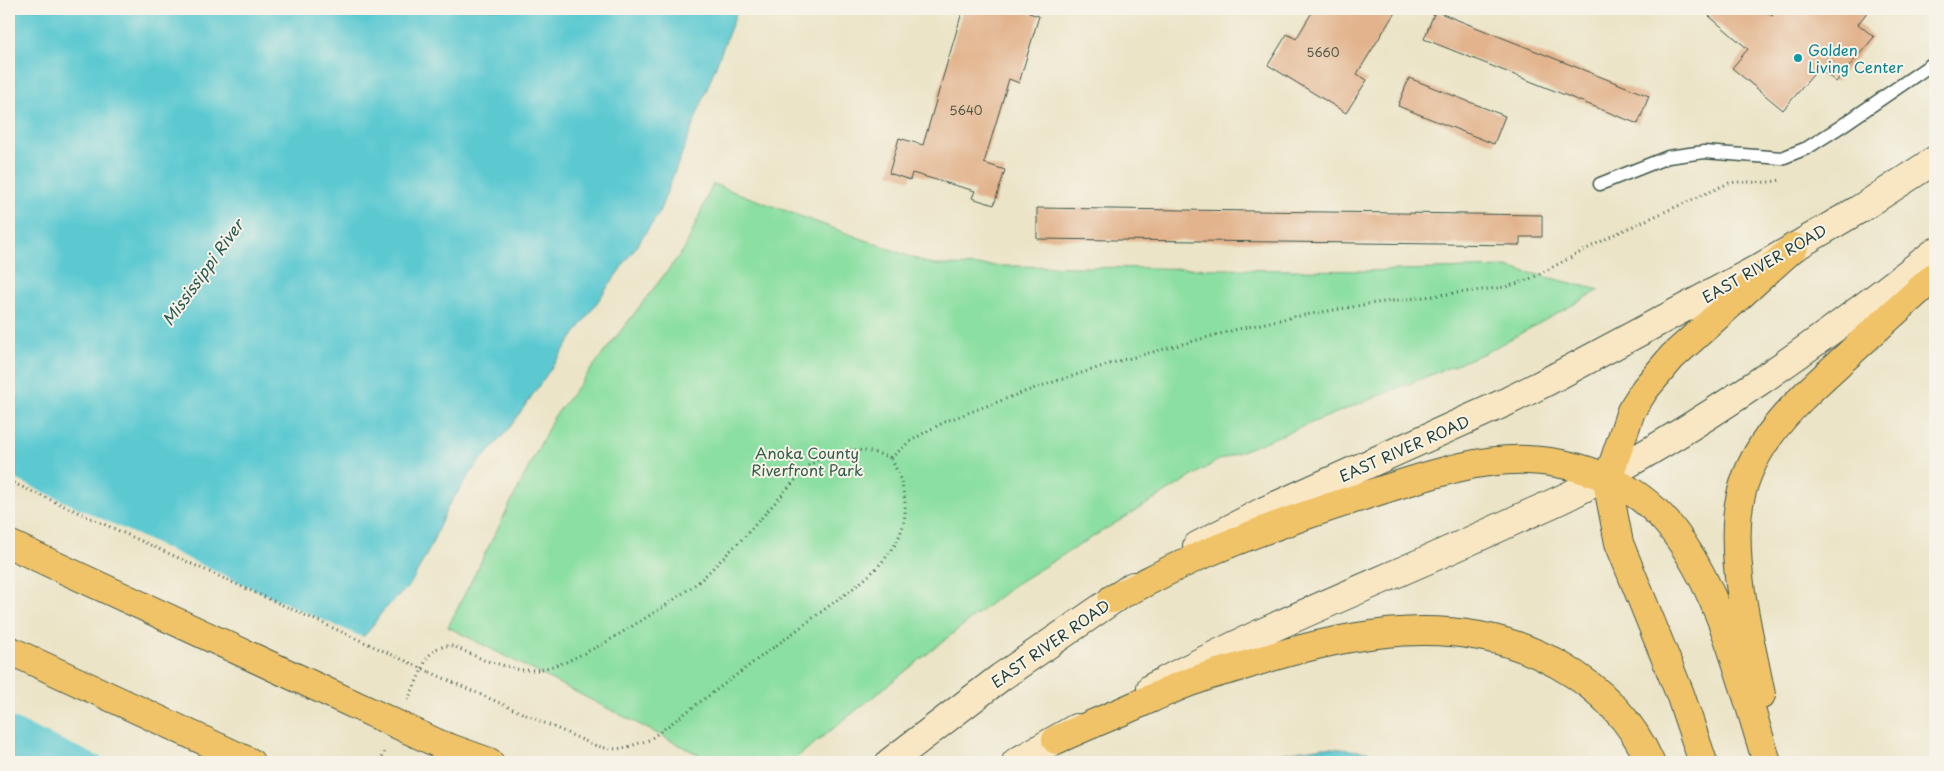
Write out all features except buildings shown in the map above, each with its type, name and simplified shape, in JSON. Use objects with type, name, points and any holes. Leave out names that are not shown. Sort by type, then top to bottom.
[{"type":"highway","points":[[1703,762],[1680,694],[1619,543],[1606,476],[1631,411],[1645,389],[1672,357],[1794,247]]},
{"type":"highway","points":[[1774,762],[1738,574],[1736,523],[1743,485],[1752,462],[1787,412],[1935,276]]},
{"type":"highway","points":[[1112,599],[1201,556],[1246,538],[1364,496],[1440,472],[1500,461],[1525,459],[1552,461],[1606,476],[1634,493],[1653,508],[1680,540],[1694,562],[1721,619],[1767,762]]},
{"type":"highway","points":[[9,544],[479,762]]},
{"type":"highway","points":[[1056,740],[1199,679],[1285,652],[1369,634],[1424,630],[1496,639],[1522,647],[1569,671],[1589,684],[1620,713],[1633,730],[1650,762]]},
{"type":"highway","points":[[9,650],[250,762]]},
{"type":"highway","points":[[439,744],[489,762]]},
{"type":"main road","name":"EAST RIVER ROAD","points":[[890,762],[1001,677],[1112,599],[1172,560],[1264,511],[1504,403],[1720,289],[1858,210],[1935,160]]},
{"type":"main road","points":[[1016,762],[1203,659],[1472,540],[1572,494],[1606,476],[1708,416],[1770,376],[1935,252]]},
{"type":"lane","points":[[1600,184],[1668,157],[1704,152],[1782,158],[1807,148],[1935,62]]},
{"type":"path","points":[[891,458],[909,442],[949,420],[1035,388],[1116,362],[1238,329],[1288,318],[1368,304],[1505,287],[1534,277],[1613,235],[1729,183],[1742,181],[1774,182],[1782,180]]},
{"type":"path","points":[[9,481],[430,672],[600,747],[619,750],[649,740],[860,583],[888,556],[902,533],[905,523],[904,496],[898,471],[891,458],[876,452],[839,450],[820,457],[808,466],[745,536],[700,581],[665,606],[584,654],[566,662],[539,670],[520,670],[484,660],[453,646],[445,646],[435,649],[427,658],[408,701]]},
{"type":"path","points":[[380,762],[388,745]]},
{"type":"green space","name":"Anoka County Riverfront Park","points":[[713,184],[933,265],[1365,271],[1506,267],[1600,290],[1485,353],[1217,461],[1014,585],[791,762],[713,762],[448,627],[554,417],[685,248]]},
{"type":"water","name":"Mississippi River","points":[[9,9],[738,9],[658,215],[508,430],[474,468],[447,508],[430,548],[410,585],[382,612],[368,632],[293,704],[272,762],[9,762]]},
{"type":"water","points":[[1323,747],[1368,752],[1392,762],[1253,762],[1279,754]]},
{"type":"pier","points":[[9,476],[293,607],[365,638],[295,705],[283,754],[275,762],[111,762],[9,716]]},
{"type":"place","name":"Golden Living Center","points":[[1798,58]]}]
